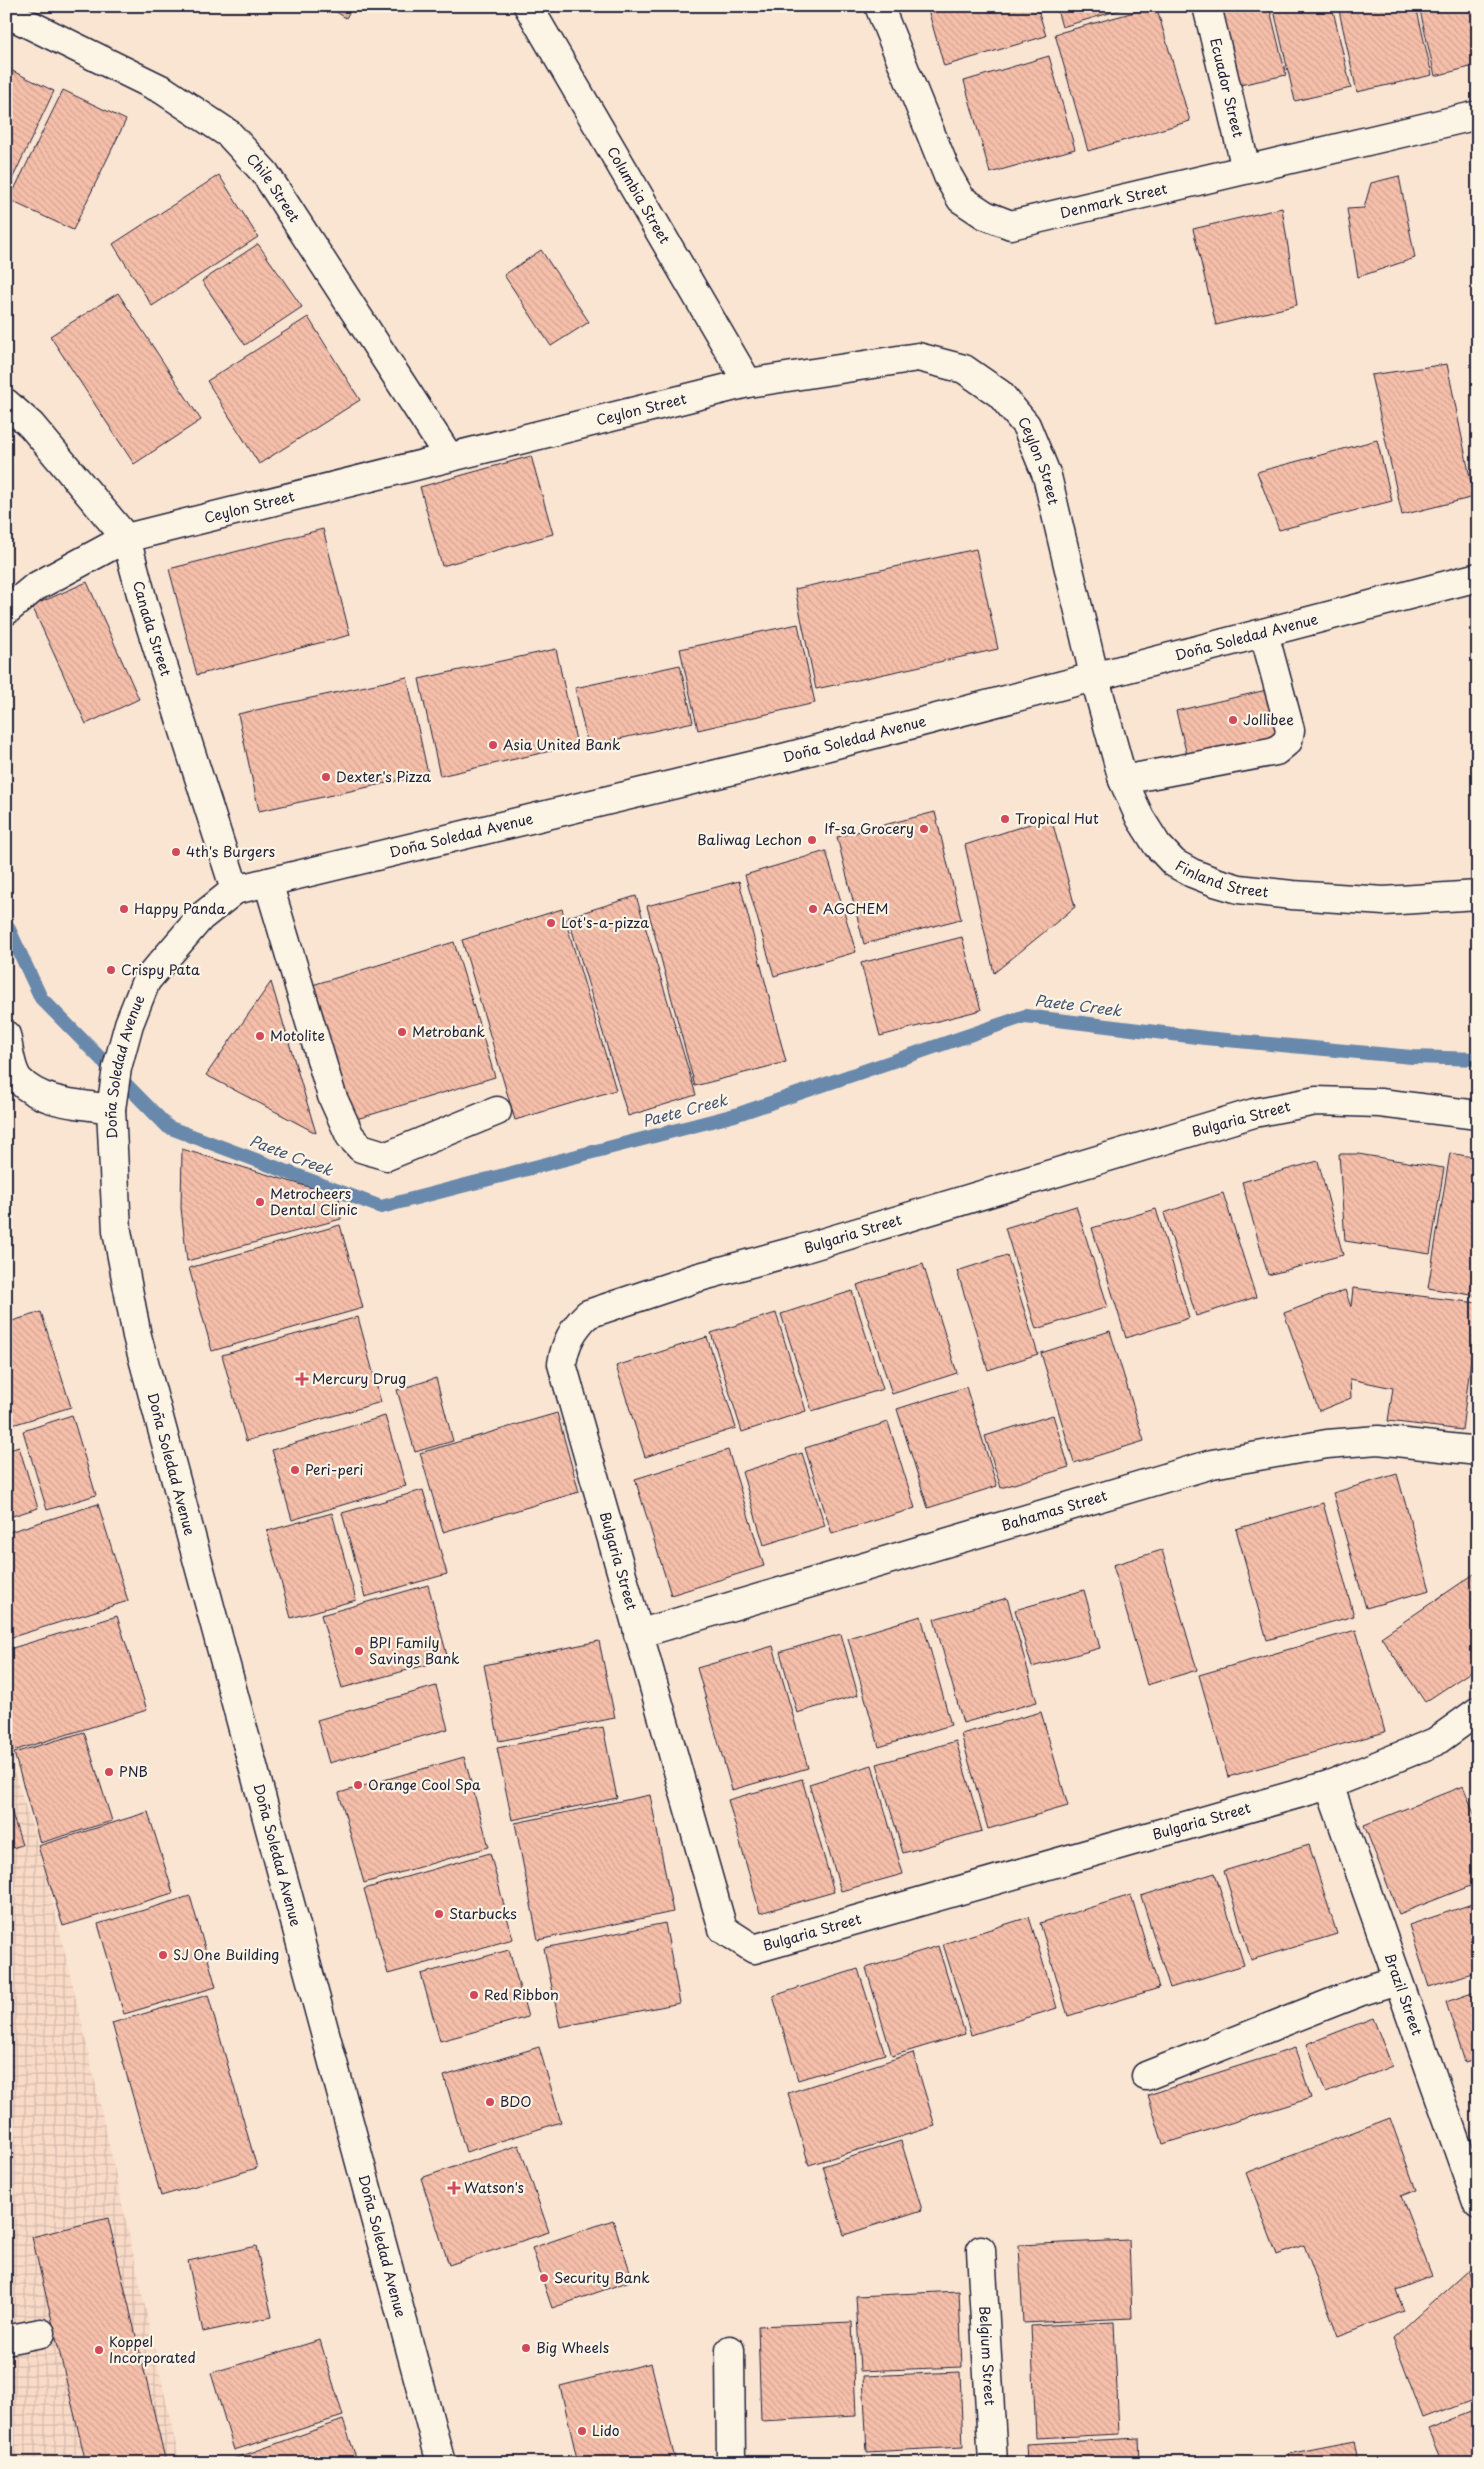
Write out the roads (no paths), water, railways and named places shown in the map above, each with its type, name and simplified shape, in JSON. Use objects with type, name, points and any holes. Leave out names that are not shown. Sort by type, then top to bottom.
[{"type":"street","name":"Columbia Street","points":[[528,6],[748,383]]},
{"type":"street","name":"Denmark Street","points":[[879,6],[948,176],[961,199],[985,215],[1011,225],[1478,115]]},
{"type":"street","name":"Ecuador Street","points":[[1207,6],[1246,169]]},
{"type":"street","name":"Chile Street","points":[[6,13],[163,90],[229,134],[265,173],[450,457]]},
{"type":"street","name":"Ceylon Street","points":[[6,611],[36,587],[126,538],[748,383],[918,358],[964,369],[1000,394],[1026,425],[1048,476],[1094,675]]},
{"type":"street","name":"Canada Street","points":[[6,403],[31,425],[126,538],[148,618],[235,890]]},
{"type":"street","name":"Doña Soledad Avenue","points":[[441,2463],[136,1336],[118,1230],[112,1104],[117,1068],[130,1024],[146,981],[201,917],[235,890],[771,761],[1094,675],[1478,577]]},
{"type":"street","points":[[1123,780],[1276,750],[1288,741],[1290,730],[1264,633]]},
{"type":"street","name":"Finland Street","points":[[1094,675],[1123,780],[1140,818],[1157,845],[1174,863],[1192,873],[1239,889],[1292,895],[1384,901],[1478,895]]},
{"type":"street","points":[[268,882],[332,1096],[350,1136],[361,1148],[387,1156],[497,1111]]},
{"type":"street","points":[[6,1035],[10,1058],[18,1079],[42,1097],[112,1104]]},
{"type":"street","name":"Bulgaria Street","points":[[1478,1116],[1380,1104],[1316,1101],[1254,1113],[802,1249],[696,1278],[588,1314],[576,1325],[570,1336],[564,1350],[562,1364],[723,1929],[754,1949],[1330,1785],[1435,1742],[1478,1711]]},
{"type":"street","name":"Bahamas Street","points":[[638,1634],[1212,1464],[1326,1444],[1378,1440],[1478,1451]]},
{"type":"street","name":"Brazil Street","points":[[1330,1785],[1397,1980],[1478,2205]]},
{"type":"street","points":[[1146,2076],[1359,1992],[1397,1980]]},
{"type":"street","name":"Belgium Street","points":[[981,2250],[993,2463]]},
{"type":"street","points":[[6,2340],[41,2333]]},
{"type":"street","points":[[730,2350],[732,2463]]},
{"type":"waterway","name":"Paete Creek","points":[[6,923],[41,998],[168,1127],[381,1207],[735,1115],[1025,1016],[1205,1038],[1412,1057],[1478,1059]]},
{"type":"place","name":"Jollibee","points":[[1233,720]]},
{"type":"place","name":"Asia United Bank","points":[[493,745]]},
{"type":"place","name":"Dexter's Pizza","points":[[326,777]]},
{"type":"place","name":"Tropical Hut","points":[[1005,819]]},
{"type":"place","name":"If-sa Grocery","points":[[924,829]]},
{"type":"place","name":"Baliwag Lechon","points":[[812,840]]},
{"type":"place","name":"4th's Burgers","points":[[176,852]]},
{"type":"place","name":"Happy Panda","points":[[124,909]]},
{"type":"place","name":"AGCHEM","points":[[813,909]]},
{"type":"place","name":"Lot's-a-pizza","points":[[551,923]]},
{"type":"place","name":"Crispy Pata","points":[[111,970]]},
{"type":"place","name":"Metrobank","points":[[402,1032]]},
{"type":"place","name":"Motolite","points":[[260,1036]]},
{"type":"place","name":"Metrocheers Dental Clinic","points":[[260,1202]]},
{"type":"place","name":"Mercury Drug","points":[[302,1379]]},
{"type":"place","name":"Peri-peri","points":[[295,1470]]},
{"type":"place","name":"BPI Family Savings Bank","points":[[359,1651]]},
{"type":"place","name":"PNB","points":[[109,1772]]},
{"type":"place","name":"Orange Cool Spa","points":[[358,1785]]},
{"type":"place","name":"Starbucks","points":[[439,1914]]},
{"type":"place","name":"SJ One Building","points":[[163,1955]]},
{"type":"place","name":"Red Ribbon","points":[[474,1995]]},
{"type":"place","name":"BDO","points":[[490,2102]]},
{"type":"place","name":"Watson's","points":[[454,2188]]},
{"type":"place","name":"Security Bank","points":[[544,2278]]},
{"type":"place","name":"Big Wheels","points":[[526,2348]]},
{"type":"place","name":"Koppel Incorporated","points":[[99,2350]]},
{"type":"place","name":"Lido","points":[[582,2431]]}]
